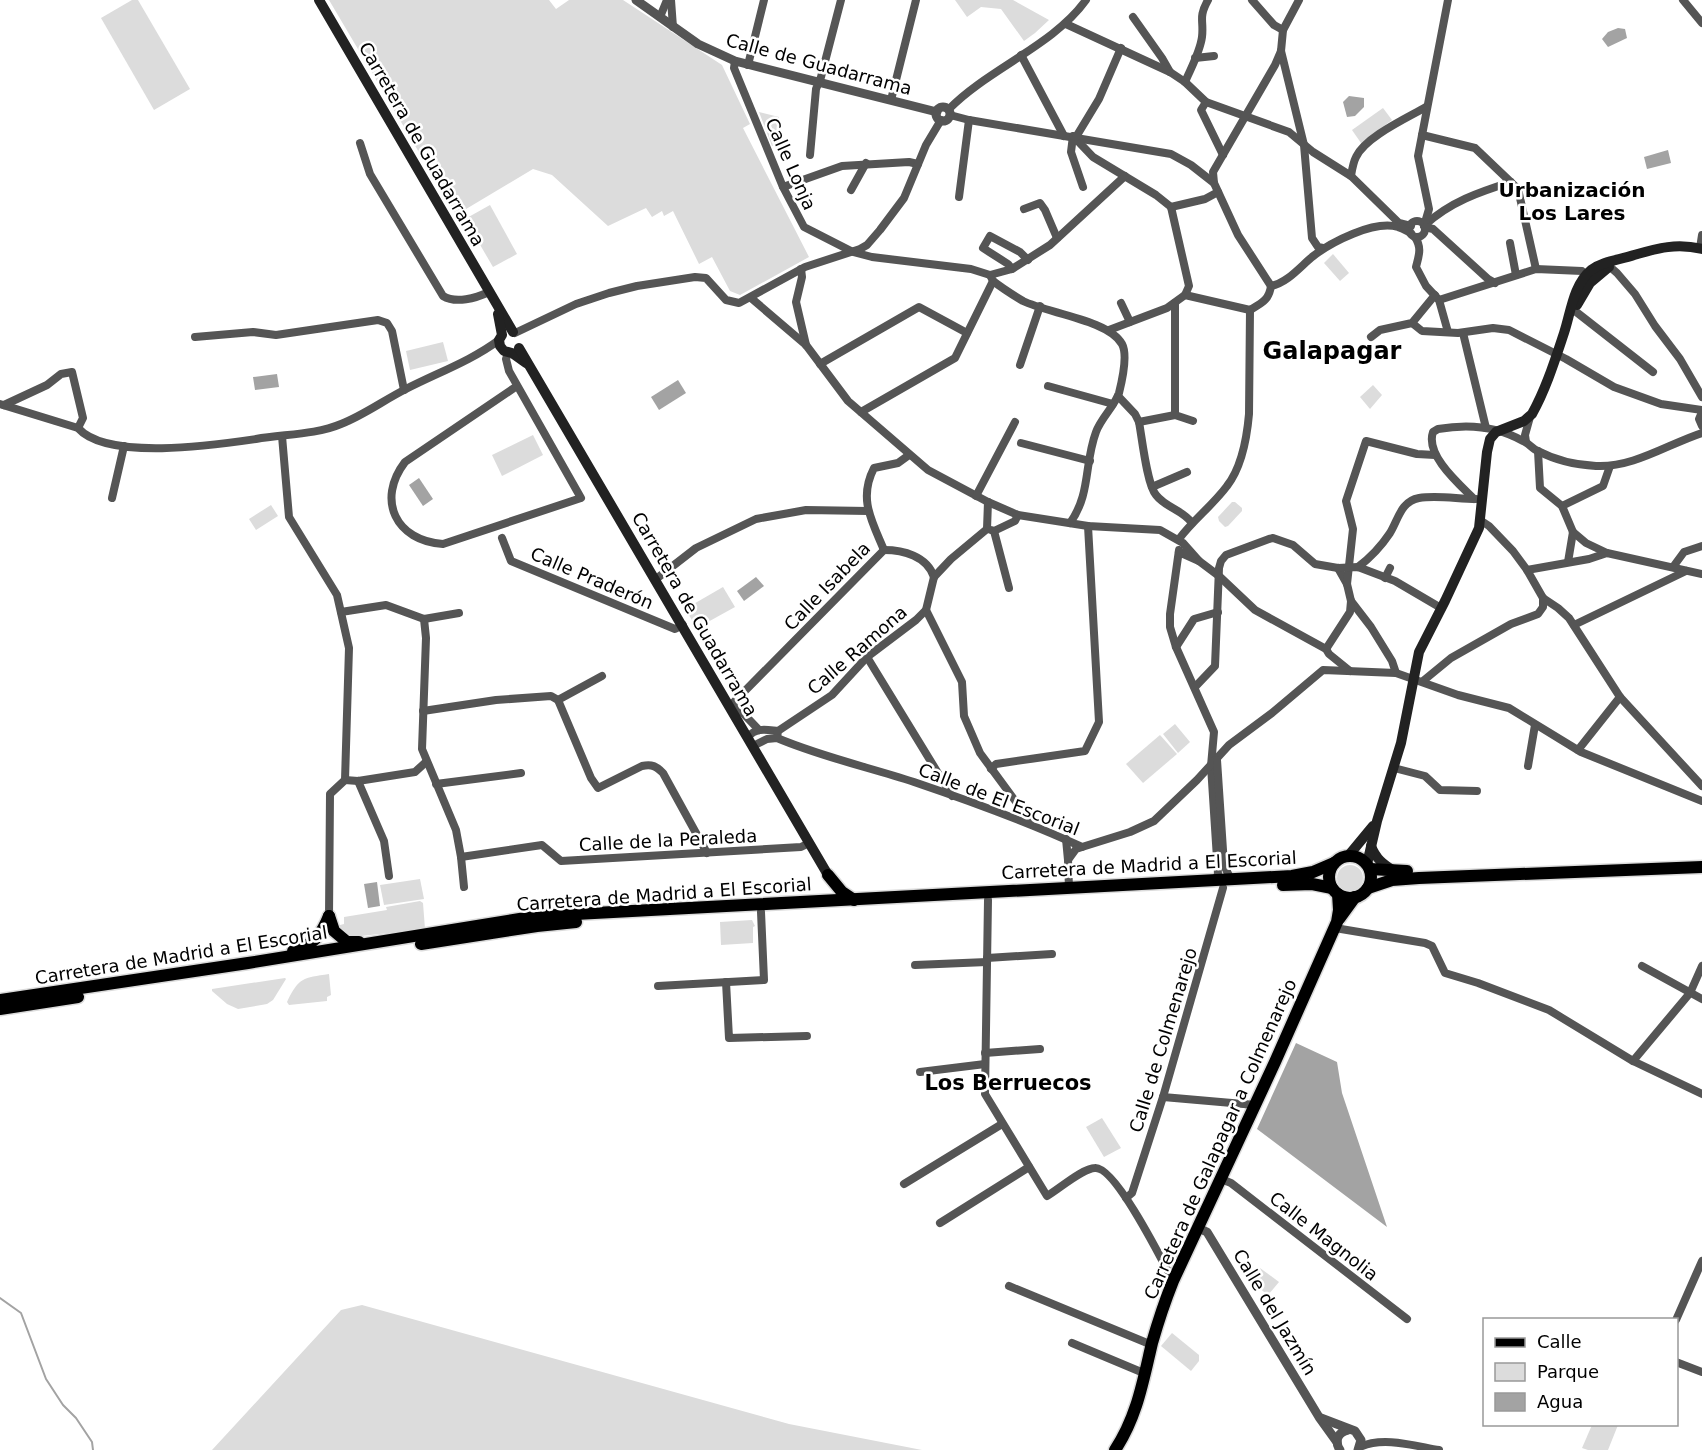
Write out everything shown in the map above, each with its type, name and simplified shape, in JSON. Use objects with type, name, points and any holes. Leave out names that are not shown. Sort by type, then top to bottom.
[{"type":"main road","name":"Carretera de Guadarrama","points":[[319,0],[489,292],[510,342],[533,370],[828,875]]},
{"type":"main road","points":[[1701,248],[1669,246],[1595,267],[1587,274],[1574,297],[1557,354],[1530,417],[1491,430],[1478,499],[1480,520],[1475,538],[1423,641],[1415,666],[1418,680],[1371,845],[1368,866],[1371,880],[1364,893],[1349,898],[1335,891],[1329,876],[1334,863],[1349,855],[1359,857],[1368,866],[1395,872],[1702,860]]},
{"type":"main road","points":[[1565,329],[1590,284],[1609,264]]},
{"type":"main road","points":[[1349,855],[1377,821]]},
{"type":"main road","points":[[1371,845],[1381,862],[1395,872]]},
{"type":"main road","name":"Carretera de Madrid a El Escorial","points":[[0,1010],[537,926],[584,921],[988,900],[1223,883],[1292,876],[1313,872],[1334,863]]},
{"type":"main road","points":[[1368,888],[1381,882],[1401,879],[1702,867]]},
{"type":"main road","points":[[828,875],[842,892],[854,900]]},
{"type":"main road","points":[[822,902],[828,892],[828,875]]},
{"type":"main road","name":"Carretera de Madrid a El Escorial","points":[[0,1000],[538,916],[1069,888],[1223,883],[1312,884],[1335,891]]},
{"type":"main road","name":"Carretera de Galapagar a Colmenarejo","points":[[1335,891],[1339,910],[1336,925]]},
{"type":"main road","name":"Carretera de Galapagar a Colmenarejo","points":[[1115,1450],[1131,1422],[1146,1374],[1161,1312],[1173,1281],[1336,925],[1355,897]]},
{"type":"main road","points":[[329,916],[334,932],[347,942],[393,940]]},
{"type":"main road","points":[[248,963],[304,947],[321,934],[329,916]]},
{"type":"street","name":"Calle de Guadarrama","points":[[636,0],[698,44],[747,65],[969,120],[1171,154],[1191,165],[1214,183],[1238,235],[1271,286]]},
{"type":"street","points":[[660,17],[667,0]]},
{"type":"street","points":[[671,0],[673,27]]},
{"type":"street","points":[[747,65],[764,0]]},
{"type":"street","points":[[810,155],[816,89],[841,0]]},
{"type":"street","points":[[891,100],[916,0]]},
{"type":"street","points":[[2,404],[78,428],[94,440],[124,446],[152,448],[190,446],[282,436],[343,424],[404,390],[485,351],[510,342],[532,325],[576,304],[609,293],[695,277],[708,279],[729,302],[739,303],[801,269],[867,245],[904,198],[926,145],[944,114],[1021,54],[1066,24],[1086,0]]},
{"type":"street","points":[[1185,82],[1196,58],[1202,36],[1201,12],[1208,0]]},
{"type":"street","points":[[1252,0],[1274,25],[1283,30]]},
{"type":"street","points":[[1214,183],[1213,172],[1275,65],[1281,51],[1283,30],[1299,0]]},
{"type":"street","points":[[1185,295],[1250,310],[1266,300],[1270,295],[1271,286],[1281,283],[1323,248],[1344,236],[1384,225],[1398,226],[1424,234],[1429,209],[1418,156],[1448,0]]},
{"type":"street","points":[[1683,0],[1702,23]]},
{"type":"street","points":[[1133,17],[1170,72]]},
{"type":"street","points":[[1066,24],[1170,72],[1185,82],[1206,102],[1289,132],[1304,145],[1351,176],[1370,197],[1412,232],[1420,244],[1416,267],[1426,286],[1437,298],[1448,332]]},
{"type":"street","points":[[1083,187],[1071,152],[1071,136],[1099,99],[1121,48]]},
{"type":"street","points":[[1281,51],[1304,145],[1312,238],[1318,247],[1323,248]]},
{"type":"street","points":[[1021,54],[1071,136],[1093,157],[1156,195],[1171,207],[1189,286],[1185,295],[1175,303],[1109,330]]},
{"type":"street","points":[[1196,58],[1214,56]]},
{"type":"street","name":"Calle Lonja","points":[[735,61],[734,69],[783,187],[804,227],[853,252]]},
{"type":"street","points":[[1206,102],[1201,110],[1223,155]]},
{"type":"street","points":[[1351,176],[1356,157],[1364,146],[1376,136],[1426,107]]},
{"type":"street","points":[[959,197],[969,120]]},
{"type":"street","points":[[1422,135],[1475,148],[1518,189],[1536,269]]},
{"type":"street","points":[[360,143],[370,174],[443,296],[451,299],[472,298],[489,292]]},
{"type":"street","points":[[783,187],[842,166],[866,163],[909,162],[918,164]]},
{"type":"street","points":[[851,190],[866,163]]},
{"type":"street","points":[[861,412],[954,358],[991,278],[1028,261],[1058,238],[1125,176]]},
{"type":"street","points":[[1424,226],[1464,198],[1511,182]]},
{"type":"street","points":[[1171,207],[1205,199],[1218,192]]},
{"type":"street","points":[[1024,209],[1040,203],[1058,238]]},
{"type":"street","points":[[1384,225],[1389,214]]},
{"type":"street","points":[[1412,232],[1418,222],[1433,229],[1495,283]]},
{"type":"street","points":[[1701,248],[1702,235]]},
{"type":"street","points":[[1004,289],[1009,271],[1008,264],[983,248],[990,236],[1020,252],[1028,261]]},
{"type":"street","points":[[1510,243],[1516,275]]},
{"type":"street","points":[[853,252],[902,262],[971,269],[991,278],[1025,302],[1109,330],[1115,335],[1125,351],[1118,396],[1096,430],[1086,486],[1079,510],[1070,523]]},
{"type":"street","points":[[1609,264],[1635,294],[1680,359],[1702,399],[1699,419],[1702,426]]},
{"type":"street","points":[[801,269],[802,277],[796,302],[806,345]]},
{"type":"street","points":[[1371,337],[1380,330],[1412,323],[1437,298],[1495,283],[1536,269],[1575,270],[1587,274],[1588,279],[1577,305],[1653,372]]},
{"type":"street","points":[[751,298],[806,345],[848,401],[886,432],[909,455],[928,470],[976,496],[1018,514],[1089,526],[1160,530],[1179,539],[1202,563],[1255,610],[1326,649],[1350,671],[1396,673],[1458,695],[1509,708],[1578,750],[1699,799],[1702,791]]},
{"type":"street","points":[[1121,303],[1130,322]]},
{"type":"street","points":[[1175,303],[1175,415]]},
{"type":"street","points":[[1020,365],[1040,306]]},
{"type":"street","points":[[820,364],[919,307],[967,333]]},
{"type":"street","points":[[1179,539],[1227,487],[1238,464],[1250,414],[1250,310]]},
{"type":"street","points":[[195,338],[253,332],[276,334],[378,320],[387,323],[392,331],[404,390]]},
{"type":"street","points":[[1412,323],[1422,331],[1463,333],[1493,328],[1509,330],[1557,354],[1614,387],[1661,404],[1700,410]]},
{"type":"street","points":[[1463,333],[1491,430]]},
{"type":"street","points":[[510,342],[507,363],[517,386],[581,498],[443,544],[429,543],[415,538],[399,523],[391,502],[396,474],[405,462],[517,386]]},
{"type":"street","points":[[2,404],[47,385],[61,374],[72,372],[83,418],[78,428]]},
{"type":"street","points":[[1048,386],[1113,404]]},
{"type":"street","points":[[1118,396],[1135,414],[1139,422],[1154,494],[1164,503],[1187,515],[1192,523]]},
{"type":"street","points":[[1139,422],[1175,415],[1193,421]]},
{"type":"street","points":[[1526,442],[1525,435],[1530,417]]},
{"type":"street","points":[[976,496],[1015,422]]},
{"type":"street","points":[[1478,499],[1436,455],[1431,442],[1433,432],[1438,429],[1472,426],[1526,442],[1538,451],[1580,464],[1610,466],[1641,458],[1702,433]]},
{"type":"street","points":[[282,436],[289,517],[337,595],[349,648],[345,780],[330,794],[329,916]]},
{"type":"street","points":[[1347,584],[1354,568],[1353,529],[1346,501],[1366,441],[1436,455]]},
{"type":"street","points":[[1021,443],[1090,461]]},
{"type":"street","points":[[112,498],[124,446]]},
{"type":"street","points":[[1538,451],[1540,488],[1562,506],[1573,532],[1586,543],[1607,553],[1702,574]]},
{"type":"street","name":"Calle Isabela","points":[[730,706],[884,550],[868,511],[867,481],[874,468],[898,463],[909,455]]},
{"type":"street","points":[[1562,506],[1603,486],[1610,466]]},
{"type":"street","points":[[1152,487],[1187,472]]},
{"type":"street","points":[[1354,568],[1366,561],[1390,533],[1401,510],[1411,501],[1421,498],[1478,499]]},
{"type":"street","points":[[988,502],[990,530],[1009,588]]},
{"type":"street","points":[[656,579],[696,548],[756,519],[806,510],[868,511]]},
{"type":"street","points":[[884,550],[897,550],[922,560],[934,577],[951,559],[990,530],[1015,521],[1018,514]]},
{"type":"street","points":[[1480,520],[1513,551],[1543,598],[1558,608],[1574,625],[1620,696],[1702,786]]},
{"type":"street","points":[[991,769],[996,764],[1085,751],[1099,722],[1089,526]]},
{"type":"street","points":[[1568,562],[1573,532]]},
{"type":"street","name":"Calle Praderón","points":[[502,538],[511,561],[675,629],[683,625]]},
{"type":"street","name":"Calle de Colmenarejo","points":[[1179,539],[1170,627],[1176,647],[1218,741],[1229,745]]},
{"type":"street","points":[[1179,552],[1202,563],[1269,539],[1280,541],[1293,544],[1315,564],[1354,568],[1395,581],[1441,608]]},
{"type":"street","points":[[1673,567],[1684,552],[1702,546]]},
{"type":"street","points":[[1684,552],[1686,571]]},
{"type":"street","points":[[1527,570],[1589,559],[1607,553]]},
{"type":"street","points":[[1195,687],[1215,666],[1219,576],[1221,561],[1226,555]]},
{"type":"street","points":[[1326,649],[1350,612],[1347,584],[1338,568]]},
{"type":"street","points":[[1384,578],[1390,568]]},
{"type":"street","points":[[1574,625],[1686,571]]},
{"type":"street","name":"Calle Ramona","points":[[778,735],[832,695],[867,657],[916,621],[926,610],[934,577]]},
{"type":"street","points":[[1418,680],[1451,658],[1511,624],[1538,614],[1543,607],[1543,598]]},
{"type":"street","points":[[1350,601],[1371,627],[1392,661],[1396,673]]},
{"type":"street","points":[[341,612],[386,604],[424,619],[459,613]]},
{"type":"street","points":[[926,610],[962,682],[964,716],[980,753],[1033,825]]},
{"type":"street","points":[[1176,647],[1194,619],[1218,612]]},
{"type":"street","points":[[424,619],[426,638],[422,749],[456,830],[464,887]]},
{"type":"street","points":[[867,657],[952,796]]},
{"type":"street","name":"Calle de El Escorial","points":[[778,735],[821,755],[913,782],[1033,825],[1082,847],[1130,832],[1154,821],[1214,763],[1229,745],[1272,713],[1323,670],[1350,671]]},
{"type":"street","points":[[558,700],[602,676]]},
{"type":"street","points":[[423,711],[496,700],[551,696],[558,700],[591,778],[598,788],[642,765],[650,764],[657,767],[663,773],[707,853]]},
{"type":"street","points":[[1578,750],[1620,696]]},
{"type":"street","points":[[730,706],[739,709],[759,730]]},
{"type":"street","points":[[1528,766],[1535,725]]},
{"type":"street","points":[[759,730],[778,735],[750,741],[752,732],[759,730]]},
{"type":"street","name":"Calle de Colmenarejo","points":[[1214,732],[1218,874],[1223,883]]},
{"type":"street","points":[[345,780],[358,781],[415,772],[426,762]]},
{"type":"street","name":"Calle de Colmenarejo","points":[[1126,1198],[1132,1193],[1162,1097],[1223,883],[1224,865],[1214,763]]},
{"type":"street","points":[[1394,768],[1425,776],[1440,790],[1477,791]]},
{"type":"street","points":[[436,784],[521,772]]},
{"type":"street","points":[[358,781],[384,841],[389,876]]},
{"type":"street","points":[[1066,839],[1069,888]]},
{"type":"street","name":"Calle de la Peraleda","points":[[461,857],[542,845],[561,861],[801,847],[809,843]]},
{"type":"street","points":[[1068,860],[1076,849],[1082,847]]},
{"type":"street","points":[[988,900],[985,1094],[1047,1196],[1088,1170],[1096,1167],[1108,1173],[1126,1198],[1173,1281]]},
{"type":"street","points":[[658,987],[764,980],[761,912]]},
{"type":"street","points":[[1336,925],[1432,946],[1445,973],[1479,983],[1549,1010],[1633,1061],[1702,1094]]},
{"type":"street","points":[[915,965],[1052,954]]},
{"type":"street","points":[[1642,966],[1702,999]]},
{"type":"street","points":[[1633,1061],[1690,993],[1702,966]]},
{"type":"street","points":[[726,982],[729,1038],[807,1036]]},
{"type":"street","points":[[985,1053],[1040,1049]]},
{"type":"street","points":[[920,1072],[985,1064]]},
{"type":"street","points":[[1162,1097],[1255,1105]]},
{"type":"street","points":[[904,1184],[1002,1124]]},
{"type":"street","points":[[940,1223],[1029,1167]]},
{"type":"street","name":"Calle Magnolia","points":[[1221,1179],[1231,1183],[1407,1319]]},
{"type":"street","name":"Calle del Jazmín","points":[[1198,1228],[1208,1232],[1338,1446]]},
{"type":"street","points":[[1678,1318],[1702,1260]]},
{"type":"street","points":[[1009,1286],[1152,1345]]},
{"type":"street","points":[[1072,1343],[1146,1374]]},
{"type":"street","points":[[1678,1362],[1702,1372]]},
{"type":"street","points":[[1319,1417],[1382,1442]]},
{"type":"street","points":[[1338,1446],[1341,1432],[1353,1431]]},
{"type":"street","points":[[1353,1431],[1361,1440],[1359,1449]]},
{"type":"street","points":[[1359,1449],[1370,1442],[1382,1442],[1439,1450]]},
{"type":"green space","points":[[132,0],[138,0],[190,89],[154,110],[101,18]]},
{"type":"green space","points":[[329,0],[549,0],[556,9],[569,0],[623,0],[722,65],[750,124],[743,128],[809,257],[740,295],[730,291],[712,257],[699,264],[673,211],[664,216],[662,211],[652,217],[646,208],[608,226],[552,175],[533,169],[456,215]]},
{"type":"green space","points":[[955,0],[1013,0],[1049,20],[1024,41],[1001,9],[981,7],[967,17]]},
{"type":"green space","points":[[1383,108],[1392,120],[1361,143],[1352,130]]},
{"type":"green space","points":[[759,112],[779,117],[781,143],[772,146]]},
{"type":"green space","points":[[490,205],[517,254],[493,267],[465,219]]},
{"type":"green space","points":[[1333,254],[1349,273],[1340,281],[1324,263]]},
{"type":"green space","points":[[443,342],[448,361],[410,370],[406,351]]},
{"type":"green space","points":[[1373,385],[1382,395],[1370,409],[1360,397]]},
{"type":"green space","points":[[533,435],[543,455],[502,476],[492,455]]},
{"type":"green space","points":[[1232,502],[1242,508],[1242,511],[1225,527],[1218,517]]},
{"type":"green space","points":[[271,505],[278,516],[256,530],[249,519]]},
{"type":"green space","points":[[723,587],[735,607],[697,628],[685,609]]},
{"type":"green space","points":[[1175,724],[1190,742],[1178,753],[1163,734]]},
{"type":"green space","points":[[1160,735],[1177,754],[1143,783],[1126,764]]},
{"type":"green space","points":[[1350,865],[1359,869],[1363,878],[1359,887],[1350,891],[1341,887],[1337,878],[1341,869]]},
{"type":"green space","points":[[420,879],[424,899],[384,905],[380,885]]},
{"type":"green space","points":[[420,901],[423,903],[425,929],[347,937],[336,926],[344,924],[344,917],[387,910],[386,907]]},
{"type":"green space","points":[[752,920],[755,926],[753,927],[753,943],[721,945],[720,922]]},
{"type":"green space","points":[[329,974],[331,995],[327,997],[327,1001],[289,1005],[287,1002],[299,983],[307,978]]},
{"type":"green space","points":[[285,978],[273,1000],[267,1004],[238,1009],[227,1004],[212,991],[212,989]]},
{"type":"green space","points":[[1102,1118],[1121,1148],[1104,1157],[1086,1127]]},
{"type":"green space","points":[[1260,1268],[1279,1282],[1268,1295],[1250,1281]]},
{"type":"green space","points":[[362,1305],[789,1424],[922,1450],[212,1450],[341,1310]]},
{"type":"green space","points":[[1172,1333],[1199,1355],[1199,1361],[1191,1371],[1161,1346]]},
{"type":"green space","points":[[1592,1426],[1618,1426],[1608,1450],[1582,1448]]},
{"type":"water","points":[[1618,28],[1625,29],[1627,38],[1608,47],[1602,39],[1608,32]]},
{"type":"water","points":[[1349,96],[1364,98],[1364,107],[1355,116],[1347,117],[1343,102]]},
{"type":"water","points":[[1668,150],[1671,163],[1647,169],[1644,157]]},
{"type":"water","points":[[277,374],[279,387],[255,390],[253,377]]},
{"type":"water","points":[[678,380],[686,393],[659,410],[651,397]]},
{"type":"water","points":[[419,478],[433,499],[423,506],[409,485]]},
{"type":"water","points":[[756,577],[764,586],[744,601],[737,591]]},
{"type":"water","points":[[377,882],[380,906],[368,908],[364,884]]},
{"type":"water","points":[[1296,1043],[1337,1062],[1342,1093],[1387,1227],[1257,1129]]},
{"type":"waterway","points":[[0,1298],[21,1313],[46,1379],[92,1442],[93,1450]]},
{"type":"district","name":"Urbanización Los Lares","points":[[1572,202]]},
{"type":"district","name":"Galapagar","points":[[1332,351]]},
{"type":"district","name":"Los Berruecos","points":[[1008,1083]]}]
